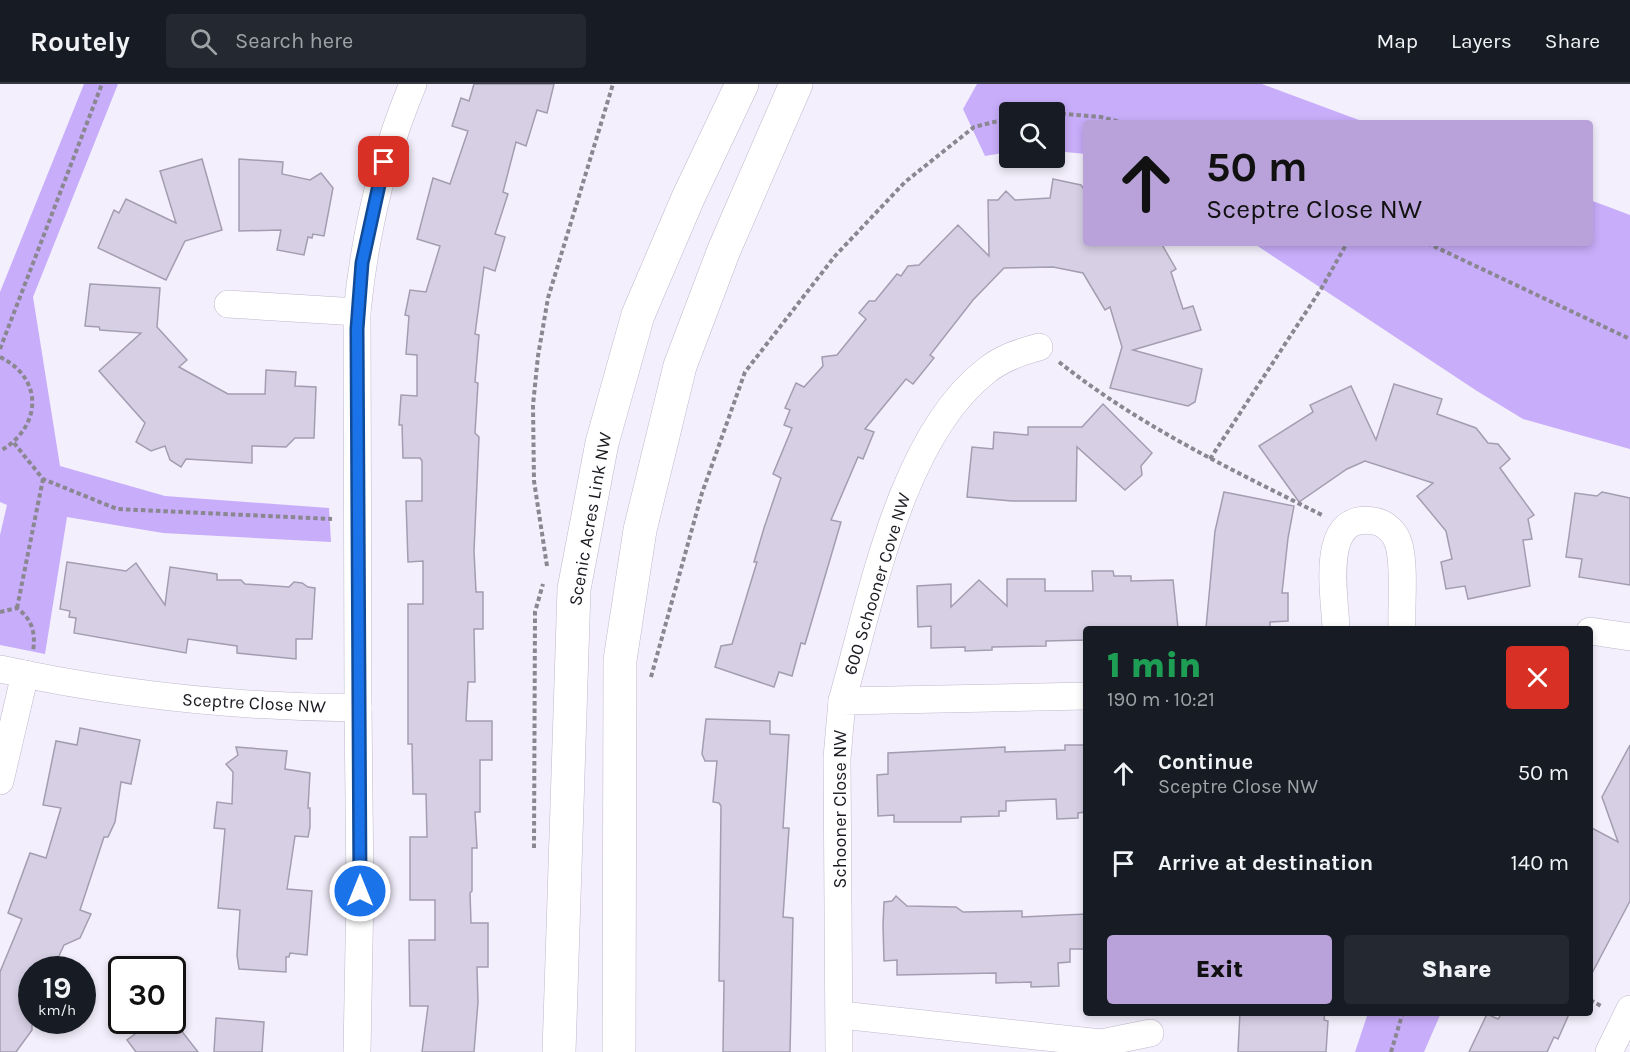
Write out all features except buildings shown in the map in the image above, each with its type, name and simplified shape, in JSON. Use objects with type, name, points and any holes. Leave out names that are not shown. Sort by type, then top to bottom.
[{"type":"street","points":[[357,1052],[360,913],[357,312],[362,263],[376,196],[388,152],[413,84]]},
{"type":"street","name":"Scenic Acres Link NW","points":[[559,1052],[574,589],[578,567],[602,443],[638,315],[688,198],[742,84]]},
{"type":"street","points":[[619,1052],[620,660],[640,530],[680,366],[724,250],[796,84]]},
{"type":"street","points":[[228,303],[357,312]]},
{"type":"street","name":"600 Schooner Cove NW","points":[[842,701],[899,504],[923,450],[972,383],[987,369],[1016,353],[1039,347]]},
{"type":"street","points":[[1336,626],[1334,551],[1339,534],[1356,521],[1379,522],[1396,537],[1400,547],[1402,626]]},
{"type":"street","points":[[1593,631],[1630,637]]},
{"type":"street","points":[[0,781],[12,672]]},
{"type":"street","name":"Sceptre Close NW","points":[[12,672],[107,690],[186,700],[281,708],[358,708]]},
{"type":"street","points":[[842,701],[1083,696]]},
{"type":"street","name":"Schooner Close NW","points":[[840,1052],[837,758],[842,701]]},
{"type":"street","points":[[1609,1052],[1630,1009]]},
{"type":"street","points":[[841,1015],[1101,1043],[1150,1033]]},
{"type":"path","points":[[0,349],[102,84]]},
{"type":"path","points":[[547,567],[534,481],[533,405],[538,356],[548,298],[613,84]]},
{"type":"path","points":[[1065,114],[1112,120]]},
{"type":"path","points":[[650,682],[702,493],[746,372],[835,256],[905,182],[974,127],[999,121]]},
{"type":"path","points":[[1210,459],[1321,289],[1345,246]]},
{"type":"path","points":[[1433,246],[1630,339]]},
{"type":"path","points":[[1039,347],[1080,380],[1210,459],[1346,527]]},
{"type":"path","points":[[0,357],[23,373],[30,387],[33,402],[31,418],[24,432],[14,443],[0,451]]},
{"type":"path","points":[[14,443],[43,479],[117,508],[297,519],[357,519]]},
{"type":"path","points":[[17,608],[43,479]]},
{"type":"path","points":[[0,612],[17,608]]},
{"type":"path","points":[[12,672],[33,649],[34,636],[31,622],[17,608]]},
{"type":"path","points":[[1391,1052],[1402,1016]]},
{"type":"shaded area","points":[[84,84],[118,84],[33,297],[60,466],[165,496],[329,508],[331,542],[163,533],[67,517],[45,654],[0,645],[0,535],[7,505],[0,502],[0,292]]},
{"type":"shaded area","points":[[977,84],[1262,84],[1359,120],[1083,120],[1083,154],[1065,152],[1065,102],[999,102],[999,154],[985,156],[963,109]]},
{"type":"shaded area","points":[[1593,201],[1630,215],[1630,449],[1523,419],[1258,246],[1593,246]]},
{"type":"shaded area","points":[[1367,1016],[1440,1016],[1424,1052],[1355,1052]]},
{"type":"route","points":[[360,891],[356,475],[357,312],[362,263],[384,162]]}]
